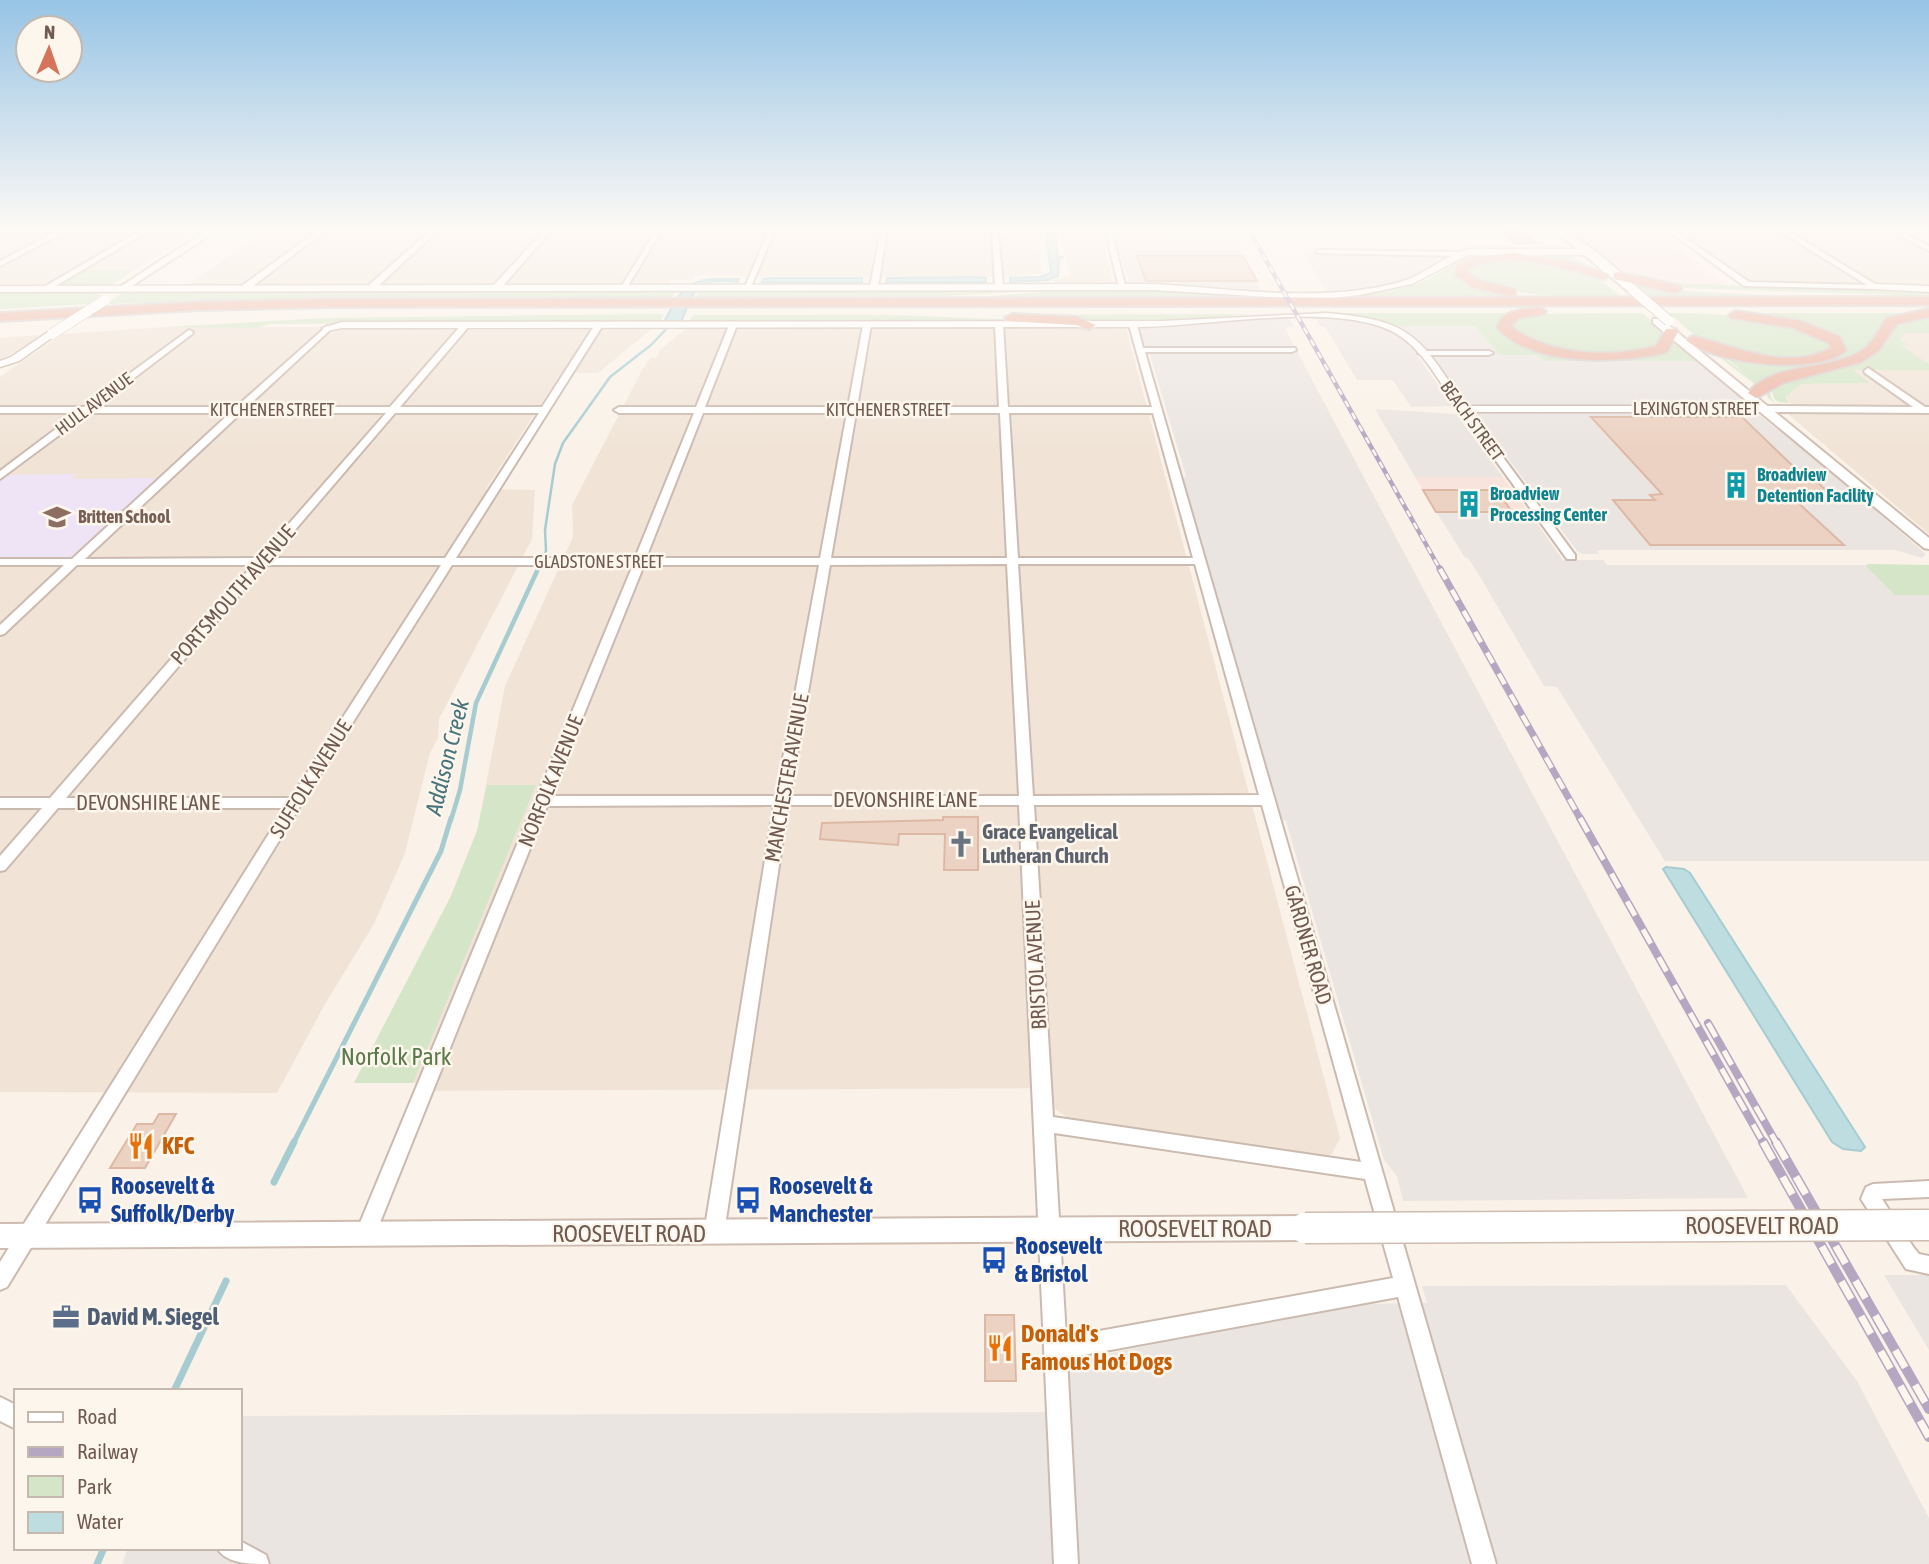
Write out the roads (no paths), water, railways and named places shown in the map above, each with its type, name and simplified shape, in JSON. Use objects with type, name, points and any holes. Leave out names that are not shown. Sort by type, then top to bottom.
[{"type":"highway","points":[[0,310],[173,303]]},
{"type":"highway","points":[[226,303],[889,309],[1929,311]]},
{"type":"highway","points":[[703,306],[799,303]]},
{"type":"highway","points":[[0,317],[256,304]]},
{"type":"highway","points":[[175,323],[328,316],[578,313],[662,306]]},
{"type":"highway","points":[[889,309],[923,314],[1077,321],[1089,325]]},
{"type":"highway","points":[[1555,309],[1515,315],[1506,321],[1504,327],[1518,338],[1539,345],[1575,353],[1610,356],[1656,352],[1666,345],[1666,324]]},
{"type":"highway","points":[[1679,309],[1796,324],[1829,336],[1840,347],[1836,352],[1824,357],[1778,361],[1736,355],[1693,340]]},
{"type":"highway","points":[[0,324],[303,310],[608,310]]},
{"type":"highway","points":[[1756,393],[1770,382],[1825,371],[1858,358],[1876,346],[1892,321],[1929,311]]},
{"type":"highway","points":[[24,332],[85,328]]},
{"type":"main road","points":[[1643,303],[1755,404],[1768,409],[1929,545]]},
{"type":"main road","points":[[1666,324],[1693,340],[1769,404],[1768,409]]},
{"type":"main road","name":"ROOSEVELT ROAD","points":[[0,1236],[1929,1225]]},
{"type":"street","points":[[0,364],[15,359],[100,303]]},
{"type":"street","name":"BEACH STREET","points":[[327,328],[342,325],[1133,325],[1182,324],[1259,317],[1345,317],[1377,323],[1408,336],[1570,557]]},
{"type":"street","name":"MANCHESTER AVENUE","points":[[714,1233],[782,801],[867,324]]},
{"type":"street","name":"PORTSMOUTH AVENUE","points":[[0,866],[466,325]]},
{"type":"street","name":"SUFFOLK AVENUE","points":[[0,1280],[295,803],[599,325]]},
{"type":"street","name":"NORFOLK AVENUE","points":[[365,1235],[640,562],[733,325]]},
{"type":"street","name":"BRISTOL AVENUE","points":[[999,325],[1045,1124],[1066,1564]]},
{"type":"street","name":"GARDNER ROAD","points":[[1133,325],[1484,1564]]},
{"type":"street","points":[[0,631],[327,328]]},
{"type":"street","name":"HULL AVENUE","points":[[0,476],[189,332]]},
{"type":"street","points":[[1141,350],[1292,350]]},
{"type":"street","points":[[1422,353],[1489,353]]},
{"type":"street","points":[[0,374],[13,365],[15,359]]},
{"type":"street","points":[[1868,371],[1927,411]]},
{"type":"street","name":"LEXINGTON STREET","points":[[1463,409],[1927,411]]},
{"type":"street","name":"KITCHENER STREET","points":[[0,410],[544,410]]},
{"type":"street","name":"KITCHENER STREET","points":[[619,410],[1156,410]]},
{"type":"street","name":"GLADSTONE STREET","points":[[0,562],[1198,561]]},
{"type":"street","name":"DEVONSHIRE LANE","points":[[543,801],[1267,800]]},
{"type":"street","name":"DEVONSHIRE LANE","points":[[0,803],[295,803]]},
{"type":"street","points":[[1045,1124],[1372,1172]]},
{"type":"street","points":[[1929,1189],[1881,1191],[1873,1194],[1871,1199],[1913,1262],[1929,1265]]},
{"type":"street","points":[[1056,1349],[1404,1286]]},
{"type":"street","points":[[232,1550],[257,1564]]},
{"type":"water","points":[[674,303],[689,303],[681,322],[664,322]]},
{"type":"water","points":[[1663,869],[1684,869],[1690,873],[1865,1147],[1861,1151],[1843,1149],[1832,1142]]},
{"type":"waterway","name":"Addison Creek","points":[[537,571],[546,551],[545,530],[555,464],[563,443],[610,377],[651,345],[671,324]]},
{"type":"waterway","name":"Addison Creek","points":[[451,820],[460,790],[476,703],[538,569]]},
{"type":"waterway","name":"Addison Creek","points":[[293,1144],[441,851],[451,818]]},
{"type":"waterway","name":"Addison Creek","points":[[274,1182],[293,1144]]},
{"type":"waterway","name":"Addison Creek","points":[[175,1389],[226,1281]]},
{"type":"waterway","name":"Addison Creek","points":[[97,1564],[103,1550]]},
{"type":"railway","points":[[1290,303],[1441,571]]},
{"type":"railway","points":[[1440,569],[1581,820]]},
{"type":"railway","points":[[1580,818],[1764,1144]]},
{"type":"railway","points":[[1708,1023],[1777,1144]]},
{"type":"railway","points":[[1763,1142],[1929,1437]]},
{"type":"railway","points":[[1776,1142],[1929,1409]]},
{"type":"place","name":"Broadview Detention Facility","points":[[1736,485]]},
{"type":"place","name":"Broadview Processing Center","points":[[1469,504]]},
{"type":"place","name":"Britten School","points":[[57,517]]},
{"type":"place","name":"Grace Evangelical Lutheran Church","points":[[961,844]]},
{"type":"place","name":"KFC","points":[[141,1146]]},
{"type":"place","name":"Roosevelt & Suffolk/Derby","points":[[90,1200]]},
{"type":"place","name":"Roosevelt & Manchester","points":[[748,1200]]},
{"type":"place","name":"Roosevelt & Bristol","points":[[994,1260]]},
{"type":"place","name":"David M. Siegel","points":[[66,1317]]},
{"type":"place","name":"Donald's Famous Hot Dogs","points":[[1000,1348]]},
{"type":"park label","name":"Norfolk Park","points":[[396,1057]]}]
